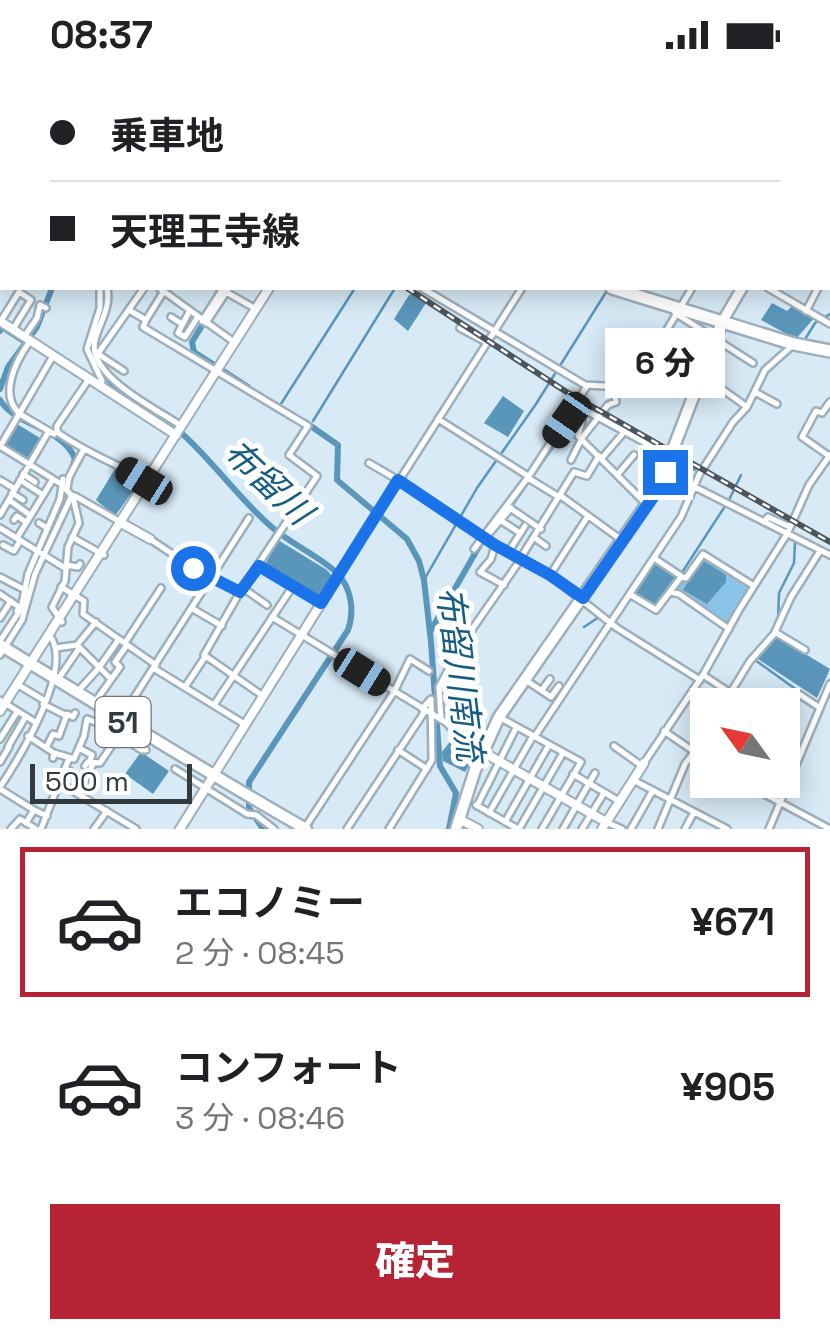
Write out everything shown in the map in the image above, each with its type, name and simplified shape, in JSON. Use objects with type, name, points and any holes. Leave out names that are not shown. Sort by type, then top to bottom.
[{"type":"highway","points":[[621,290],[643,295],[677,311],[830,352]]},
{"type":"main road","points":[[458,824],[499,717],[623,541],[665,472],[722,322],[741,290]]},
{"type":"main road","name":"51","points":[[2,647],[98,708],[117,727],[176,750],[305,829]]},
{"type":"street","points":[[101,386],[94,342],[108,305],[104,290]]},
{"type":"street","points":[[94,357],[143,290]]},
{"type":"street","points":[[161,290],[143,327],[308,426],[289,455],[317,476],[242,590],[185,687]]},
{"type":"street","points":[[164,290],[191,308],[178,332],[185,338],[223,290]]},
{"type":"street","points":[[226,290],[256,308]]},
{"type":"street","points":[[2,707],[61,622],[268,290]]},
{"type":"street","points":[[425,290],[587,386],[623,388],[634,379],[691,290]]},
{"type":"street","points":[[180,829],[521,290]]},
{"type":"street","points":[[777,290],[830,324]]},
{"type":"street","points":[[806,311],[817,290]]},
{"type":"street","points":[[14,330],[31,300],[19,292],[1,323],[178,431]]},
{"type":"street","points":[[1,513],[51,432],[18,414],[2,398],[4,380],[44,307]]},
{"type":"street","points":[[129,310],[146,320]]},
{"type":"street","points":[[677,311],[753,363]]},
{"type":"street","points":[[190,312],[234,342]]},
{"type":"street","points":[[170,317],[182,324]]},
{"type":"street","points":[[460,328],[488,343]]},
{"type":"street","points":[[658,343],[747,407]]},
{"type":"street","points":[[489,812],[534,736],[631,596],[732,422],[756,392],[765,370],[794,344]]},
{"type":"street","points":[[54,356],[0,447],[196,570],[267,605]]},
{"type":"street","points":[[94,357],[124,371],[116,383]]},
{"type":"street","points":[[94,357],[116,383],[178,431]]},
{"type":"street","points":[[109,376],[116,366]]},
{"type":"street","points":[[89,379],[56,428],[59,434],[147,482]]},
{"type":"street","points":[[474,549],[509,507],[574,414],[587,386]]},
{"type":"street","points":[[572,460],[598,416],[617,400],[614,387]]},
{"type":"street","points":[[756,392],[777,404]]},
{"type":"street","points":[[604,826],[701,678],[789,531],[809,485],[830,456],[802,438],[808,420],[816,411],[822,413],[829,406]]},
{"type":"street","points":[[574,414],[583,408],[671,455]]},
{"type":"street","points":[[574,414],[582,422],[577,434],[647,505]]},
{"type":"street","points":[[438,420],[623,541]]},
{"type":"street","points":[[389,829],[427,769],[434,750],[432,715],[439,686],[464,640],[542,528],[574,472],[587,476],[625,431]]},
{"type":"street","points":[[2,647],[22,620],[40,554],[84,449]]},
{"type":"street","points":[[618,474],[634,455]]},
{"type":"street","points":[[369,463],[495,545],[550,575],[610,622],[721,688]]},
{"type":"street","points":[[665,472],[789,531],[830,555]]},
{"type":"street","points":[[22,477],[36,482]]},
{"type":"street","points":[[22,477],[43,495]]},
{"type":"street","points":[[3,545],[14,552],[28,518],[53,479]]},
{"type":"street","points":[[0,480],[28,518]]},
{"type":"street","points":[[41,536],[66,487]]},
{"type":"street","points":[[61,622],[52,607],[78,523],[66,487]]},
{"type":"street","points":[[0,490],[23,500]]},
{"type":"street","points":[[509,507],[542,528]]},
{"type":"street","points":[[44,513],[52,518]]},
{"type":"street","points":[[14,520],[18,516],[28,518]]},
{"type":"street","points":[[550,575],[588,516]]},
{"type":"street","points":[[89,764],[100,763],[117,727],[249,518]]},
{"type":"street","points":[[499,519],[522,530],[509,551]]},
{"type":"street","points":[[38,523],[40,554]]},
{"type":"street","points":[[0,528],[66,567],[78,568],[80,564]]},
{"type":"street","points":[[72,537],[103,554]]},
{"type":"street","points":[[535,538],[546,546]]},
{"type":"street","points":[[495,545],[480,572],[504,585]]},
{"type":"street","points":[[732,688],[775,632],[820,550]]},
{"type":"street","points":[[654,558],[686,578],[703,554],[754,586]]},
{"type":"street","points":[[259,566],[321,603]]},
{"type":"street","points":[[0,577],[27,591]]},
{"type":"street","points":[[631,596],[656,610],[681,577]]},
{"type":"street","points":[[214,705],[293,586]]},
{"type":"street","points":[[61,587],[85,602],[83,614],[246,725]]},
{"type":"street","points":[[76,694],[111,649],[123,642],[161,588]]},
{"type":"street","points":[[670,592],[679,594],[730,629]]},
{"type":"street","points":[[1,596],[10,601],[19,607],[7,626],[1,625],[10,601]]},
{"type":"street","points":[[193,609],[222,626]]},
{"type":"street","points":[[272,617],[432,715],[461,741],[577,805],[604,826],[619,829]]},
{"type":"street","points":[[48,816],[0,788],[56,680],[96,622]]},
{"type":"street","points":[[775,632],[804,650]]},
{"type":"street","points":[[51,637],[56,648],[56,680]]},
{"type":"street","points":[[98,723],[98,708],[120,667],[115,662],[123,642]]},
{"type":"street","points":[[56,648],[78,647]]},
{"type":"street","points":[[78,647],[111,680]]},
{"type":"street","points":[[111,649],[121,654]]},
{"type":"street","points":[[205,657],[264,696]]},
{"type":"street","points":[[305,829],[394,692],[410,659],[429,671]]},
{"type":"street","points":[[2,707],[32,666]]},
{"type":"street","points":[[524,679],[551,696],[559,686]]},
{"type":"street","points":[[542,690],[550,680]]},
{"type":"street","points":[[770,829],[830,684]]},
{"type":"street","points":[[20,686],[66,716],[76,713]]},
{"type":"street","points":[[800,695],[820,708]]},
{"type":"street","points":[[2,707],[35,722]]},
{"type":"street","points":[[18,711],[0,740],[18,754]]},
{"type":"street","points":[[346,829],[398,750],[432,715]]},
{"type":"street","points":[[0,762],[26,716]]},
{"type":"street","points":[[46,748],[53,734],[58,736],[66,716]]},
{"type":"street","points":[[499,717],[581,762],[542,829]]},
{"type":"street","points":[[28,736],[54,755],[74,760],[86,719],[117,727],[146,750]]},
{"type":"street","points":[[477,806],[517,727]]},
{"type":"street","points":[[664,731],[690,749]]},
{"type":"street","points":[[506,822],[549,745]]},
{"type":"street","points":[[614,746],[643,764]]},
{"type":"street","points":[[78,794],[92,755],[79,748]]},
{"type":"street","points":[[398,750],[427,769]]},
{"type":"street","points":[[465,799],[519,829],[563,753]]},
{"type":"street","points":[[658,829],[690,757]]},
{"type":"street","points":[[70,759],[65,768],[83,780]]},
{"type":"street","points":[[175,769],[247,814],[256,814],[274,829]]},
{"type":"street","points":[[563,829],[595,773]]},
{"type":"street","points":[[573,774],[619,801]]},
{"type":"street","points":[[48,776],[136,829]]},
{"type":"street","points":[[633,780],[726,829]]},
{"type":"street","points":[[11,829],[20,819],[39,829],[48,816],[59,783]]},
{"type":"street","points":[[631,829],[653,790]]},
{"type":"street","points":[[582,829],[604,792]]},
{"type":"street","points":[[775,798],[830,828]]},
{"type":"street","points":[[26,823],[34,810]]},
{"type":"street","points":[[94,829],[107,810]]},
{"type":"street","points":[[685,829],[694,812]]},
{"type":"street","points":[[707,829],[711,821]]},
{"type":"street","points":[[458,824],[478,829]]},
{"type":"shaded area","points":[[413,294],[426,303],[408,331],[394,319]]},
{"type":"shaded area","points":[[772,303],[787,311],[794,304],[815,317],[796,339],[761,320]]},
{"type":"shaded area","points":[[503,396],[524,411],[508,437],[484,423]]},
{"type":"shaded area","points":[[17,424],[40,438],[27,459],[4,446]]},
{"type":"shaded area","points":[[115,469],[138,484],[115,516],[96,500]]},
{"type":"shaded area","points":[[278,540],[333,577],[321,597],[265,565]]},
{"type":"shaded area","points":[[701,557],[752,586],[729,627],[673,591],[681,579],[687,579]]},
{"type":"shaded area","points":[[702,560],[726,575],[726,582],[707,604],[683,590]]},
{"type":"shaded area","points":[[655,561],[676,578],[654,607],[634,595]]},
{"type":"shaded area","points":[[776,636],[830,669],[817,698],[758,659]]},
{"type":"shaded area","points":[[452,739],[477,753],[465,772],[443,761],[442,752]]},
{"type":"shaded area","points":[[141,752],[169,771],[153,794],[125,774]]},
{"type":"waterway","points":[[0,389],[8,367],[37,327],[51,290]]},
{"type":"waterway","name":"布留川","points":[[103,290],[104,306],[91,348],[105,375],[178,430],[261,517],[330,567],[348,592],[348,630],[249,782],[249,808],[263,829]]},
{"type":"waterway","points":[[279,407],[354,290]]},
{"type":"waterway","points":[[313,421],[394,290]]},
{"type":"waterway","points":[[424,580],[477,488],[536,404],[607,290]]},
{"type":"waterway","points":[[804,341],[815,323],[830,314]]},
{"type":"waterway","name":"布留川南流","points":[[206,319],[192,342],[194,352],[248,387]]},
{"type":"waterway","points":[[0,331],[2,327],[25,342]]},
{"type":"waterway","points":[[767,365],[784,351]]},
{"type":"waterway","points":[[0,400],[17,416],[61,440],[75,459],[72,468]]},
{"type":"waterway","points":[[507,510],[579,407],[621,427]]},
{"type":"waterway","name":"布留川南流","points":[[305,422],[338,445],[337,480],[407,539],[419,561],[431,642],[440,766],[456,793],[449,829]]},
{"type":"waterway","points":[[671,455],[701,471]]},
{"type":"waterway","points":[[681,574],[741,475]]},
{"type":"waterway","points":[[42,547],[63,503],[66,485]]},
{"type":"waterway","points":[[778,620],[779,593],[794,563],[795,542]]},
{"type":"waterway","points":[[430,632],[481,543]]},
{"type":"waterway","points":[[0,646],[24,607]]},
{"type":"waterway","points":[[584,627],[599,617]]},
{"type":"waterway","points":[[755,660],[801,693]]},
{"type":"waterway","points":[[186,813],[200,789]]},
{"type":"railway","points":[[410,290],[565,391],[830,542]]},
{"type":"route","points":[[193,568],[240,592],[259,566],[321,603],[398,480],[583,598],[655,494],[665,472]]}]
